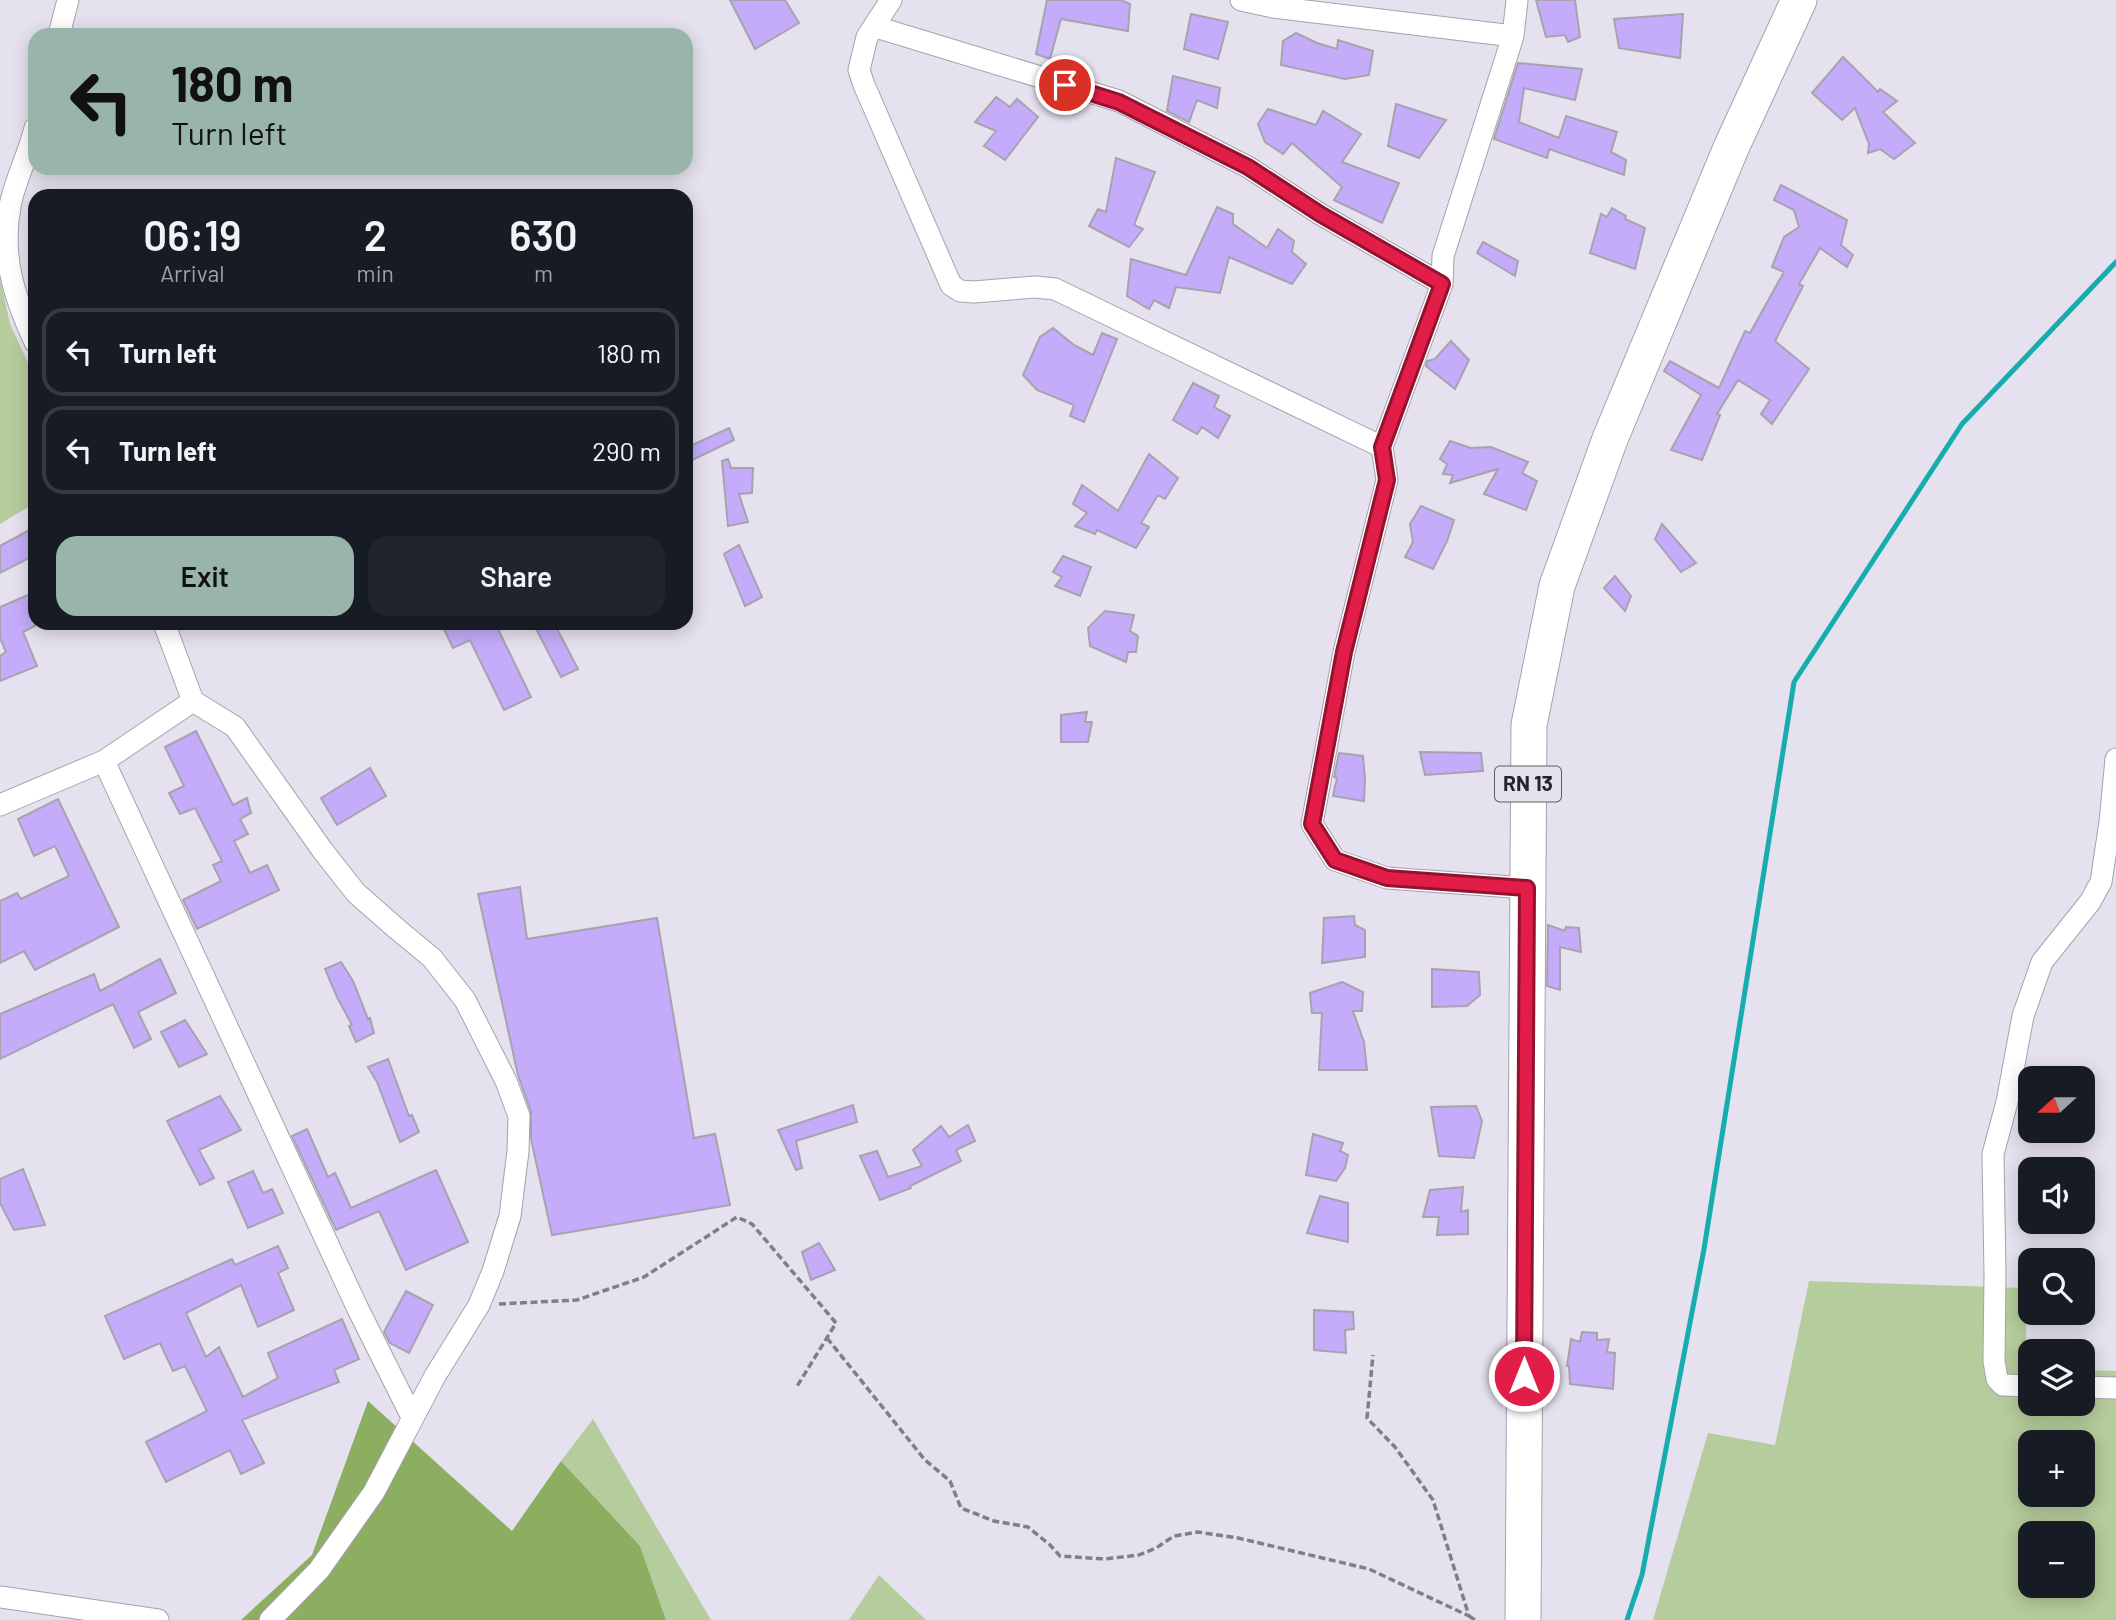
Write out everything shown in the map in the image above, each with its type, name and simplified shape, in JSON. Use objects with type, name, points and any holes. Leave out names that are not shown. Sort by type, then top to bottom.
[{"type":"main road","name":"RN 13","points":[[1523,1620],[1529,725],[1556,586],[1609,439],[1731,148],[1799,0]]},
{"type":"street","points":[[61,28],[68,0]]},
{"type":"street","points":[[891,0],[876,27],[867,37],[859,70],[951,285],[960,291],[974,292],[1035,287],[1055,289],[1382,447]]},
{"type":"street","points":[[1241,0],[1273,7],[1514,36]]},
{"type":"street","points":[[1517,0],[1514,36],[1443,256],[1442,284],[1382,447],[1387,480],[1344,652],[1312,824],[1335,860],[1387,878],[1527,888]]},
{"type":"street","points":[[876,27],[1119,102],[1248,167],[1320,214],[1442,284]]},
{"type":"street","points":[[28,146],[6,204],[5,233],[9,273],[28,326]]},
{"type":"street","points":[[167,630],[193,701],[234,727],[356,893],[432,958],[465,1000],[506,1081],[519,1116],[518,1151],[510,1216],[479,1305],[412,1417],[373,1492],[318,1570],[271,1620]]},
{"type":"street","points":[[0,805],[104,761],[193,701]]},
{"type":"street","points":[[2018,1386],[2003,1385],[1997,1379],[1993,1361],[1993,1154],[2007,1102],[2023,1016],[2042,962],[2090,902],[2101,882],[2116,760]]},
{"type":"street","points":[[104,761],[357,1307],[412,1417]]},
{"type":"street","points":[[2095,1387],[2116,1388]]},
{"type":"street","points":[[0,1597],[158,1620]]},
{"type":"path","points":[[479,1305],[577,1300],[644,1277],[737,1217],[752,1224],[836,1323],[796,1388]]},
{"type":"path","points":[[827,1338],[925,1460],[950,1481],[961,1508],[994,1521],[1028,1527],[1059,1556],[1105,1559],[1139,1555],[1174,1536],[1198,1532],[1238,1538],[1369,1569],[1475,1620]]},
{"type":"path","points":[[1373,1355],[1367,1418],[1395,1447],[1433,1500],[1469,1616]]},
{"type":"green space","points":[[0,278],[10,324],[28,363],[28,507],[0,524]]},
{"type":"green space","points":[[1809,1281],[2018,1288],[2018,1325],[2026,1325],[2026,1339],[2018,1339],[2018,1416],[2095,1416],[2095,1370],[2116,1371],[2116,1620],[1653,1620],[1708,1433],[1775,1445]]},
{"type":"green space","points":[[368,1401],[512,1531],[561,1461],[640,1546],[666,1620],[241,1620],[312,1555]]},
{"type":"green space","points":[[593,1419],[711,1620],[666,1620],[640,1546],[561,1461]]},
{"type":"green space","points":[[879,1575],[926,1620],[849,1620]]},
{"type":"building","points":[[730,0],[785,0],[799,23],[755,49]]},
{"type":"building","points":[[1047,0],[1121,0],[1130,4],[1128,31],[1061,19],[1050,59],[1036,54]]},
{"type":"building","points":[[1536,0],[1575,0],[1580,37],[1568,42],[1565,35],[1546,37]]},
{"type":"building","points":[[1191,14],[1228,22],[1218,59],[1184,49]]},
{"type":"building","points":[[1683,14],[1680,58],[1619,48],[1614,19]]},
{"type":"building","points":[[1296,33],[1337,49],[1338,40],[1373,51],[1369,75],[1345,79],[1281,65],[1283,41]]},
{"type":"building","points":[[1843,57],[1878,92],[1880,89],[1897,101],[1883,112],[1915,143],[1894,159],[1880,149],[1868,153],[1869,144],[1855,108],[1842,120],[1812,93]]},
{"type":"building","points":[[1518,63],[1582,69],[1575,100],[1524,88],[1519,122],[1559,138],[1566,116],[1617,132],[1611,152],[1626,160],[1624,175],[1549,149],[1547,158],[1494,139]]},
{"type":"building","points":[[1173,76],[1220,88],[1217,108],[1197,100],[1189,122],[1167,111]]},
{"type":"building","points":[[996,97],[1010,107],[1017,99],[1038,117],[1005,160],[984,146],[996,131],[975,122]]},
{"type":"building","points":[[1396,104],[1446,120],[1419,158],[1388,146]]},
{"type":"building","points":[[1268,109],[1316,125],[1323,111],[1361,134],[1342,162],[1399,183],[1382,223],[1334,200],[1342,187],[1292,143],[1283,154],[1265,142],[1258,124]]},
{"type":"building","points":[[1116,158],[1155,172],[1134,225],[1143,229],[1129,247],[1089,226],[1098,209],[1106,212]]},
{"type":"building","points":[[1781,185],[1847,220],[1841,245],[1853,255],[1847,267],[1820,248],[1799,284],[1803,286],[1775,341],[1809,369],[1772,424],[1761,414],[1770,400],[1738,380],[1717,414],[1720,415],[1702,460],[1671,450],[1701,395],[1664,371],[1670,361],[1719,388],[1745,331],[1750,333],[1784,272],[1772,267],[1784,237],[1799,227],[1794,210],[1774,200]]},
{"type":"building","points":[[1217,207],[1233,214],[1233,224],[1267,248],[1278,229],[1294,241],[1292,252],[1306,264],[1292,284],[1229,257],[1220,293],[1176,287],[1169,308],[1154,300],[1149,309],[1127,296],[1131,259],[1186,275]]},
{"type":"building","points":[[1612,208],[1626,216],[1625,219],[1645,228],[1635,269],[1590,253],[1601,214],[1607,217]]},
{"type":"building","points":[[1483,242],[1518,261],[1515,276],[1477,253]]},
{"type":"building","points":[[1053,328],[1074,345],[1093,355],[1102,333],[1117,339],[1084,422],[1070,416],[1074,405],[1037,390],[1023,375],[1040,337]]},
{"type":"building","points":[[1451,341],[1469,360],[1455,389],[1426,366],[1427,361],[1435,359]]},
{"type":"building","points":[[1193,383],[1219,396],[1214,407],[1230,416],[1218,438],[1202,427],[1197,434],[1173,420]]},
{"type":"building","points":[[729,428],[734,440],[693,460],[693,445]]},
{"type":"building","points":[[1450,441],[1471,448],[1491,447],[1528,462],[1522,473],[1537,481],[1526,510],[1484,494],[1498,469],[1450,483],[1453,475],[1443,474],[1447,464],[1440,459]]},
{"type":"building","points":[[1149,454],[1178,478],[1165,499],[1158,495],[1141,523],[1149,527],[1136,548],[1097,530],[1095,534],[1075,526],[1087,513],[1073,504],[1082,485],[1118,511]]},
{"type":"building","points":[[728,459],[731,468],[753,468],[752,493],[739,494],[748,522],[728,526],[722,461]]},
{"type":"building","points":[[1421,506],[1454,520],[1433,569],[1405,557],[1413,542],[1410,524]]},
{"type":"building","points":[[1662,524],[1696,563],[1681,572],[1655,539]]},
{"type":"building","points":[[28,531],[28,559],[0,573],[0,546]]},
{"type":"building","points":[[739,545],[762,597],[745,606],[724,554]]},
{"type":"building","points":[[1063,556],[1091,567],[1080,596],[1055,586],[1062,577],[1053,572]]},
{"type":"building","points":[[1615,576],[1631,596],[1625,611],[1604,588]]},
{"type":"building","points":[[28,595],[28,630],[23,632],[37,666],[0,681],[0,656],[6,652],[0,638],[0,607]]},
{"type":"building","points":[[1105,611],[1134,615],[1130,631],[1138,636],[1136,652],[1128,652],[1126,662],[1090,646],[1088,628]]},
{"type":"building","points":[[444,630],[498,630],[531,697],[504,710],[470,640],[453,648]]},
{"type":"building","points":[[537,630],[558,630],[578,669],[561,677]]},
{"type":"building","points":[[1087,712],[1085,722],[1092,722],[1088,742],[1061,742],[1061,715]]},
{"type":"building","points":[[196,731],[233,805],[247,798],[251,813],[240,819],[248,834],[234,841],[250,873],[267,865],[279,890],[197,929],[183,900],[221,881],[213,865],[222,861],[195,808],[180,814],[169,793],[184,786],[165,747]]},
{"type":"building","points":[[1420,752],[1481,753],[1483,771],[1425,775]]},
{"type":"building","points":[[1339,753],[1363,756],[1364,801],[1333,796]]},
{"type":"building","points":[[370,768],[386,796],[337,825],[321,798]]},
{"type":"building","points":[[58,799],[119,927],[35,970],[24,951],[0,963],[0,901],[17,893],[21,899],[69,876],[55,846],[34,856],[18,819]]},
{"type":"building","points":[[520,887],[527,939],[657,918],[694,1138],[715,1134],[730,1205],[552,1235],[531,1139],[531,1112],[518,1075],[478,894]]},
{"type":"building","points":[[1354,916],[1355,925],[1365,930],[1365,957],[1322,963],[1324,918]]},
{"type":"building","points":[[1548,925],[1565,931],[1566,927],[1579,928],[1581,952],[1560,947],[1560,990],[1547,986]]},
{"type":"building","points":[[160,959],[176,993],[138,1012],[151,1039],[134,1048],[113,1004],[0,1059],[0,1014],[94,974],[100,991]]},
{"type":"building","points":[[341,962],[353,981],[374,1033],[356,1042],[349,1026],[352,1025],[325,969]]},
{"type":"building","points":[[1432,969],[1479,972],[1480,995],[1467,1006],[1432,1007]]},
{"type":"building","points":[[1342,982],[1363,992],[1362,1011],[1353,1011],[1364,1042],[1367,1070],[1319,1070],[1322,1013],[1312,1013],[1310,993]]},
{"type":"building","points":[[185,1020],[207,1054],[179,1067],[161,1032]]},
{"type":"building","points":[[388,1059],[409,1116],[412,1115],[419,1132],[400,1142],[377,1082],[368,1067]]},
{"type":"building","points":[[220,1096],[241,1130],[199,1150],[214,1178],[200,1185],[167,1121]]},
{"type":"building","points":[[853,1105],[857,1122],[796,1141],[802,1168],[796,1170],[778,1130]]},
{"type":"building","points":[[1476,1106],[1482,1121],[1474,1158],[1439,1156],[1431,1107]]},
{"type":"building","points":[[968,1125],[975,1141],[956,1150],[961,1161],[910,1186],[911,1188],[880,1200],[860,1156],[877,1151],[888,1177],[922,1166],[913,1150],[941,1126],[949,1137]]},
{"type":"building","points":[[307,1129],[328,1177],[335,1173],[351,1208],[436,1170],[468,1242],[406,1270],[379,1211],[336,1230],[292,1136]]},
{"type":"building","points":[[1313,1134],[1343,1143],[1340,1151],[1348,1155],[1345,1168],[1336,1181],[1306,1175]]},
{"type":"building","points":[[23,1169],[45,1225],[14,1230],[0,1203],[0,1179]]},
{"type":"building","points":[[253,1171],[263,1193],[272,1189],[283,1213],[248,1228],[228,1182]]},
{"type":"building","points":[[1463,1187],[1461,1212],[1468,1210],[1468,1234],[1437,1235],[1439,1217],[1423,1217],[1430,1190]]},
{"type":"building","points":[[1320,1196],[1348,1203],[1348,1242],[1307,1233]]},
{"type":"building","points":[[819,1243],[835,1270],[811,1280],[802,1252]]},
{"type":"building","points":[[278,1246],[288,1268],[278,1273],[294,1310],[258,1327],[241,1285],[186,1313],[206,1357],[219,1347],[243,1397],[278,1378],[268,1353],[342,1319],[359,1359],[334,1370],[339,1382],[242,1420],[264,1463],[241,1474],[230,1450],[166,1482],[146,1442],[207,1411],[185,1366],[173,1371],[160,1343],[124,1359],[105,1316],[232,1259],[235,1265]]},
{"type":"building","points":[[406,1291],[433,1305],[409,1353],[390,1343],[384,1332]]},
{"type":"building","points":[[1314,1310],[1353,1312],[1354,1329],[1345,1330],[1346,1353],[1314,1350]]},
{"type":"building","points":[[1582,1332],[1597,1333],[1597,1340],[1609,1339],[1607,1352],[1615,1353],[1613,1389],[1570,1384],[1567,1366],[1571,1339],[1580,1342]]},
{"type":"waterway","points":[[1627,1620],[1642,1575],[1704,1249],[1794,682],[1962,424],[2116,262]]},
{"type":"route","points":[[1065,85],[1119,102],[1248,167],[1320,214],[1442,284],[1382,447],[1387,480],[1344,652],[1312,824],[1335,860],[1387,878],[1527,888],[1524,1376]]}]
